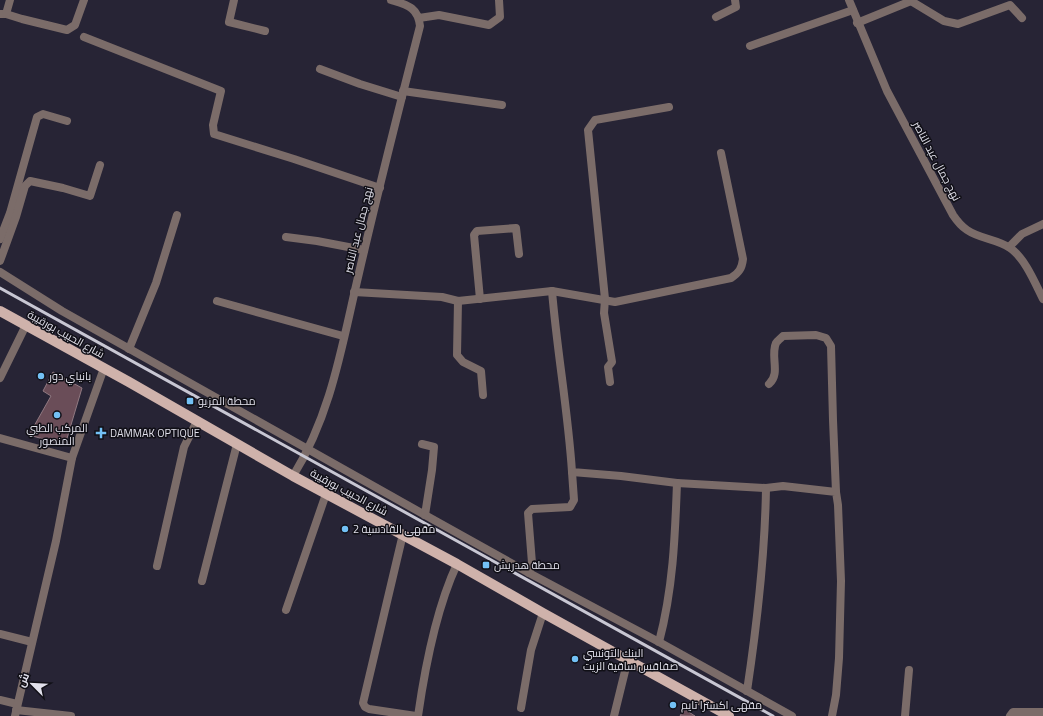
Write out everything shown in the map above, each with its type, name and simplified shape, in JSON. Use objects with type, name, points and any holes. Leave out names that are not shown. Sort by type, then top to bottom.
[{"type":"main road","name":"شارع الحبيب بورقيبة","points":[[0,311],[104,368],[293,476],[403,534],[729,716]]},
{"type":"street","points":[[10,0],[3,14],[67,30],[75,25],[84,0]]},
{"type":"street","points":[[234,0],[229,22],[265,31]]},
{"type":"street","points":[[391,0],[402,2],[410,6],[419,18],[439,15],[489,25],[500,17],[499,0]]},
{"type":"street","points":[[716,17],[736,7],[735,0]]},
{"type":"street","name":"نهج جمال عبد الناصر","points":[[849,0],[857,23],[887,91],[953,215],[968,231],[1001,243],[1019,255],[1043,299]]},
{"type":"street","points":[[857,23],[911,1],[944,21],[958,24],[1010,6],[1022,18]]},
{"type":"street","points":[[750,46],[853,10]]},
{"type":"street","name":"نهج جمال عبد الناصر","points":[[293,476],[308,450],[332,390],[364,250],[420,26],[419,18]]},
{"type":"street","points":[[84,36],[221,91],[213,125],[214,134],[380,188]]},
{"type":"street","points":[[320,69],[360,84],[403,94],[502,105]]},
{"type":"street","points":[[610,382],[608,367],[612,362],[604,312],[605,299],[588,130],[595,120],[669,107]]},
{"type":"street","points":[[0,239],[10,213],[37,117],[43,114],[67,121]]},
{"type":"street","points":[[354,292],[442,297],[458,300],[552,291],[605,299],[615,302],[731,278],[738,273],[742,266],[743,259],[721,153]]},
{"type":"street","points":[[0,261],[16,217],[25,186],[30,181],[63,188],[90,196],[100,165]]},
{"type":"street","points":[[129,349],[156,283],[177,215]]},
{"type":"street","points":[[1009,247],[1022,234],[1043,224]]},
{"type":"street","points":[[480,299],[474,235],[477,231],[516,228],[519,254]]},
{"type":"street","points":[[286,237],[364,250]]},
{"type":"street","points":[[0,272],[62,311],[308,450],[529,572],[660,642],[792,716]]},
{"type":"street","points":[[529,572],[532,563],[528,513],[532,509],[570,508],[574,500],[569,432],[556,338],[552,291]]},
{"type":"street","points":[[217,300],[344,336]]},
{"type":"street","points":[[458,300],[457,355],[463,362],[481,371],[483,394]]},
{"type":"street","points":[[0,378],[26,325]]},
{"type":"street","points":[[769,384],[772,382],[775,373],[776,342],[783,336],[816,335],[826,338],[831,346],[836,492],[838,505],[841,581],[839,658],[836,695],[832,716]]},
{"type":"street","points":[[16,710],[56,541],[72,458],[104,368]]},
{"type":"street","points":[[157,566],[184,447],[197,421]]},
{"type":"street","points":[[0,438],[72,458]]},
{"type":"street","points":[[202,582],[237,444]]},
{"type":"street","points":[[422,444],[434,447],[425,515]]},
{"type":"street","points":[[572,472],[677,483],[766,488],[783,486],[836,492]]},
{"type":"street","points":[[660,642],[667,613],[671,585],[675,539],[677,483]]},
{"type":"street","points":[[747,691],[754,645],[764,546],[766,488]]},
{"type":"street","points":[[286,610],[326,494]]},
{"type":"street","points":[[403,534],[363,703],[365,707],[369,709],[417,716],[431,644],[447,585],[457,564]]},
{"type":"street","points":[[521,708],[531,650],[543,613]]},
{"type":"street","points":[[0,634],[32,642]]},
{"type":"street","points":[[614,716],[628,659]]},
{"type":"street","points":[[905,716],[909,670]]},
{"type":"street","points":[[0,700],[16,710],[71,716]]},
{"type":"street","points":[[1010,716],[1013,712],[1043,712]]},
{"type":"building","name":"المركب الطبي المنصور","points":[[53,372],[82,388],[65,445],[29,435],[51,396],[43,391]]},
{"type":"building","points":[[684,709],[695,716],[680,716]]},
{"type":"railway","points":[[0,288],[773,716]]},
{"type":"place","name":"بانياي دور","points":[[41,376]]},
{"type":"place","name":"محطة المزيو","points":[[190,401]]},
{"type":"place","name":"المركب الطبي المنصور","points":[[57,415]]},
{"type":"place","name":"DAMMAK OPTIQUE","points":[[101,433]]},
{"type":"place","name":"مقهى القادسية 2","points":[[345,529]]},
{"type":"place","name":"محطة هدريش","points":[[486,565]]},
{"type":"place","name":"البنك التونسي صفاقس ساقية الزيت","points":[[575,659]]},
{"type":"place","name":"مقهى اكسترا تايم","points":[[673,705]]}]
